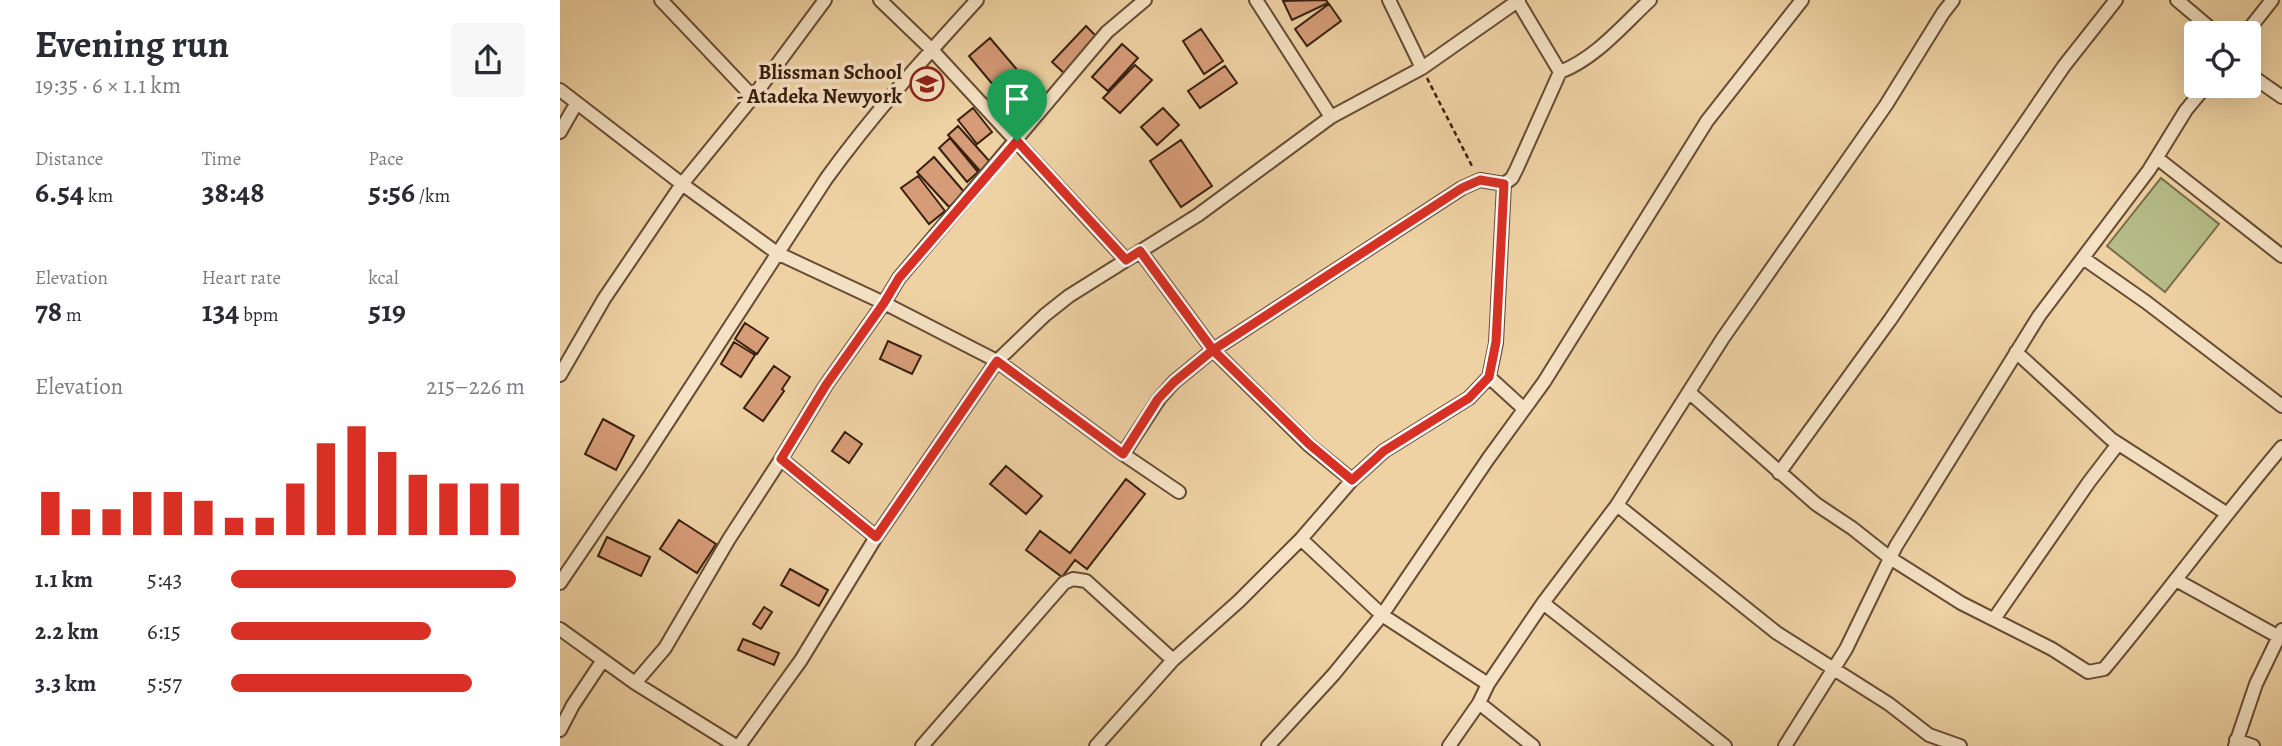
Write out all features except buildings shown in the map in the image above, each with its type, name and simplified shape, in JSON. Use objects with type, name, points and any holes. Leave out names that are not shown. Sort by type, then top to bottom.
[{"type":"street","points":[[661,0],[754,97]]},
{"type":"street","points":[[560,375],[604,299],[682,184],[754,97],[825,0]]},
{"type":"street","points":[[880,0],[932,50],[1126,260]]},
{"type":"street","points":[[560,583],[852,142],[977,0]]},
{"type":"street","points":[[635,683],[665,648],[826,385],[904,272],[1107,32],[1145,0]]},
{"type":"street","points":[[1256,0],[1331,117]]},
{"type":"street","points":[[1389,0],[1422,68]]},
{"type":"street","points":[[560,629],[635,683],[737,746],[801,660],[876,537],[997,361],[1053,309],[1198,215],[1331,117],[1422,68],[1518,0],[1560,72]]},
{"type":"street","points":[[1123,454],[1158,399],[1213,350],[1462,188],[1480,180],[1504,184],[1512,178],[1560,72],[1576,66],[1596,52],[1650,0]]},
{"type":"street","points":[[1268,746],[1334,674],[1382,615],[1523,408],[1544,382],[1707,121],[1802,0]]},
{"type":"street","points":[[1449,746],[1543,603],[1617,505],[1723,338],[1886,104],[1954,0]]},
{"type":"street","points":[[1779,473],[1890,320],[2064,66],[2116,0]]},
{"type":"street","points":[[2177,0],[2202,21]]},
{"type":"street","points":[[2255,21],[2272,0]]},
{"type":"street","points":[[2261,82],[2282,97]]},
{"type":"street","points":[[560,90],[777,253],[884,303],[997,361],[1179,492]]},
{"type":"street","points":[[1785,746],[1846,649],[1890,558],[2016,352],[2039,316],[2157,158],[2196,98]]},
{"type":"street","points":[[560,132],[576,104]]},
{"type":"street","points":[[2157,158],[2282,256]]},
{"type":"street","points":[[1096,746],[1173,660],[1239,601],[1301,539],[1352,480],[1384,451],[1469,398],[1489,377],[1496,342],[1504,184]]},
{"type":"street","points":[[1140,251],[1213,350],[1309,444],[1352,480]]},
{"type":"street","points":[[2083,258],[2146,302],[2282,406]]},
{"type":"street","points":[[2016,352],[2118,444],[2226,513]]},
{"type":"street","points":[[1489,377],[1523,408]]},
{"type":"street","points":[[1690,393],[1815,504],[1852,528],[1890,558],[1962,603],[2088,672],[2104,669],[2226,513],[2282,447]]},
{"type":"street","points":[[1994,619],[2118,444]]},
{"type":"street","points":[[781,459],[876,537]]},
{"type":"street","points":[[1617,505],[1777,633],[1889,704],[1926,740],[1960,746]]},
{"type":"street","points":[[1301,539],[1382,615],[1488,684]]},
{"type":"street","points":[[922,746],[1064,583],[1073,579],[1086,581],[1173,660]]},
{"type":"street","points":[[2176,580],[2280,633],[2256,684],[2236,743],[2253,746]]},
{"type":"street","points":[[1543,603],[1725,746]]},
{"type":"street","points":[[560,730],[603,660]]},
{"type":"street","points":[[1479,703],[1533,746]]},
{"type":"path","points":[[1422,68],[1480,180]]},
{"type":"green space","points":[[2161,178],[2219,224],[2165,292],[2107,246]]},
{"type":"place","name":"Blissman School - Atadeka Newyork","points":[[927,84]]},
{"type":"route","points":[[1017,141],[899,278],[826,385],[781,459],[876,537],[997,361],[1123,454],[1158,399],[1213,350],[1309,444],[1352,480],[1384,451],[1469,398],[1489,377],[1496,342],[1504,184],[1480,180],[1462,188],[1213,350],[1140,251],[1126,260],[1017,141]]}]
